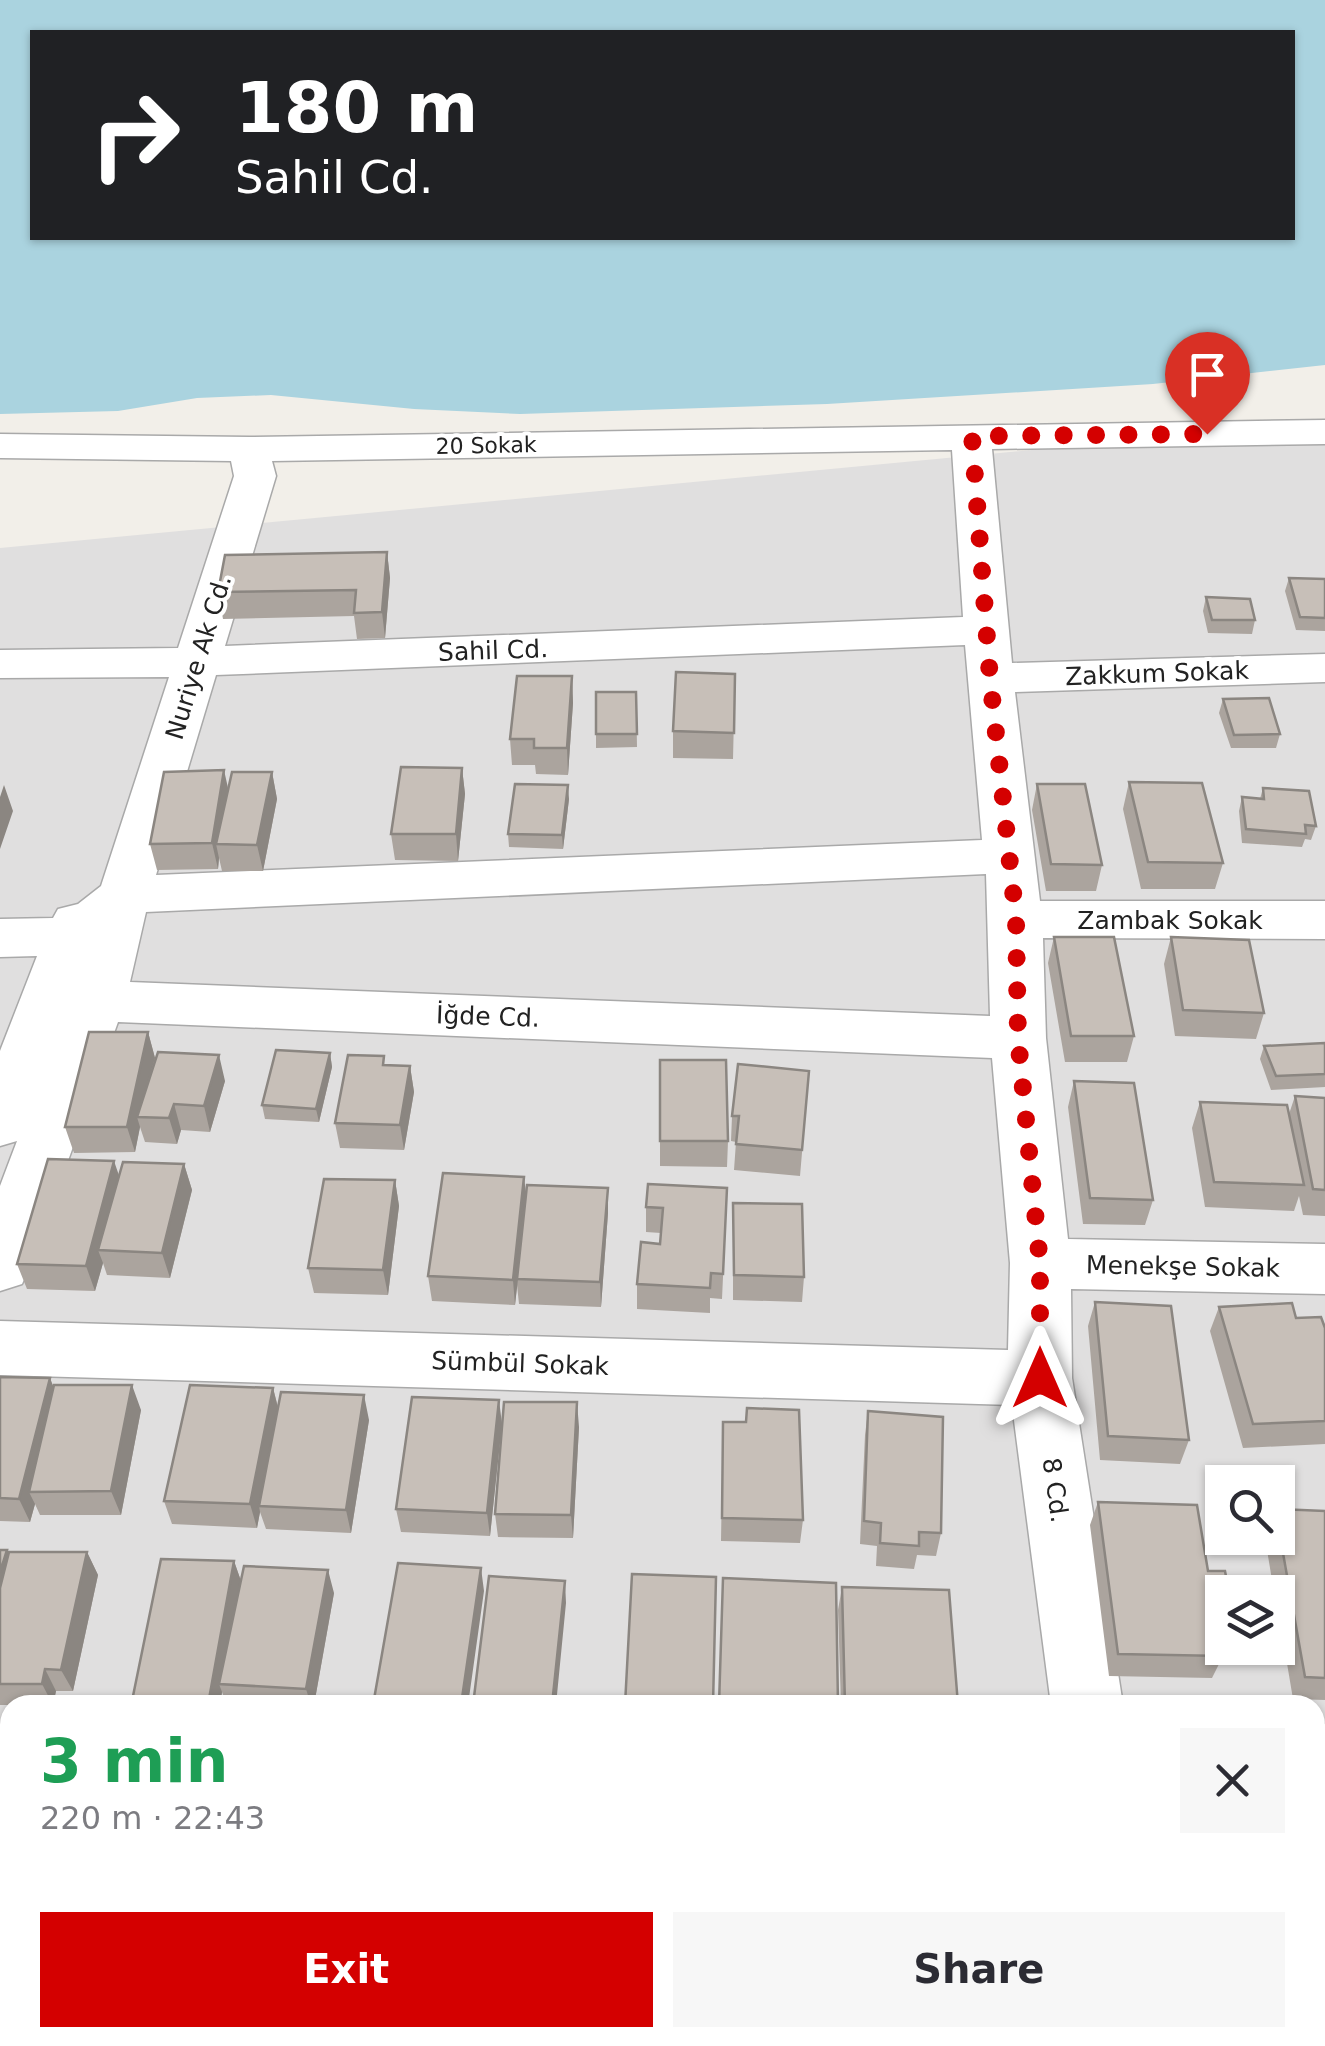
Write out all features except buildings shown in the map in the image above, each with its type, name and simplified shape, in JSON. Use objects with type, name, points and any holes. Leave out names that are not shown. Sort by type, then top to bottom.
[{"type":"street","points":[[972,436],[1325,432]]},
{"type":"street","name":"20 Sokak","points":[[0,446],[250,448],[972,436]]},
{"type":"street","name":"8 Cd.","points":[[972,436],[988,654],[1016,919],[1018,1038],[1040,1263],[1040,1378],[1085,1695]]},
{"type":"street","name":"Nuriye Ak Cd.","points":[[0,1124],[177,662],[255,476],[250,448]]},
{"type":"street","name":"Sahil Cd.","points":[[0,664],[988,654]]},
{"type":"street","name":"Zakkum Sokak","points":[[988,654],[1325,668]]},
{"type":"street","name":"Nuriye Ak Cd.","points":[[0,1266],[98,1001],[177,662]]},
{"type":"street","points":[[0,938],[72,937],[124,895],[1008,856]]},
{"type":"street","name":"Zambak Sokak","points":[[1016,919],[1325,920]]},
{"type":"street","points":[[72,937],[98,1001]]},
{"type":"street","name":"İğde Cd.","points":[[98,1001],[1018,1038]]},
{"type":"street","name":"Menekşe Sokak","points":[[1040,1263],[1325,1269]]},
{"type":"street","name":"Sümbül Sokak","points":[[0,1348],[1040,1378]]},
{"type":"shaded area","points":[[1325,422],[1325,1695],[0,1695],[0,548]]},
{"type":"water","points":[[0,0],[1325,0],[1325,365],[1153,384],[827,404],[520,414],[414,409],[271,395],[197,398],[118,411],[0,414]]},
{"type":"route","points":[[1040,1378],[1040,1263],[1018,1038],[1016,919],[990,678],[972,436],[1207,434]]}]
